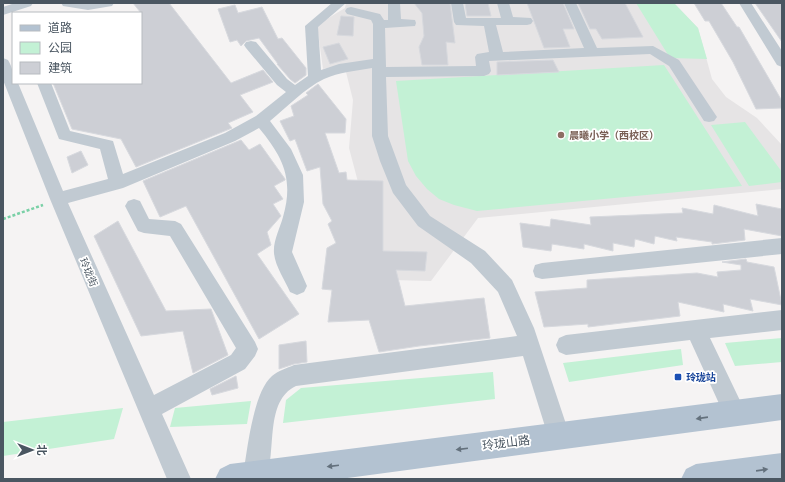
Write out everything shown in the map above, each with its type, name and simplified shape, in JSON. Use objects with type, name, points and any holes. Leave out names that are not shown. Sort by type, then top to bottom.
[{"type":"main road","name":"玲珑山路","points":[[242,478],[782,407]]},
{"type":"main road","points":[[696,479],[782,467]]},
{"type":"street","points":[[3,11],[27,3]]},
{"type":"street","points":[[66,3],[80,6],[95,6],[108,3]]},
{"type":"street","points":[[315,78],[311,26],[340,3]]},
{"type":"street","points":[[394,3],[387,24],[380,67],[380,136],[388,162],[399,188],[424,221],[478,257],[505,286],[524,328],[559,436]]},
{"type":"street","points":[[457,3],[460,22],[527,21]]},
{"type":"street","points":[[503,3],[508,21]]},
{"type":"street","points":[[570,3],[592,52]]},
{"type":"street","points":[[745,3],[782,62]]},
{"type":"street","points":[[351,11],[376,17],[387,24],[410,24]]},
{"type":"street","points":[[489,21],[497,56]]},
{"type":"street","points":[[251,45],[282,82],[296,92]]},
{"type":"street","points":[[58,199],[117,183],[223,140],[261,120],[308,82],[339,69],[380,67],[484,71],[482,57],[653,50],[674,63],[709,116]]},
{"type":"street","name":"玲珑街","points":[[3,63],[58,199],[179,479]]},
{"type":"street","points":[[44,84],[64,135],[107,145],[117,183]]},
{"type":"street","points":[[261,120],[282,144],[291,162],[294,174],[296,186],[294,208],[283,252],[297,286]]},
{"type":"street","points":[[134,206],[144,226],[175,229],[248,349],[238,362],[148,410]]},
{"type":"street","points":[[542,271],[782,246]]},
{"type":"street","points":[[566,345],[782,320]]},
{"type":"street","points":[[696,330],[735,413]]},
{"type":"street","points":[[242,478],[265,416],[270,396],[278,385],[294,376],[529,344]]},
{"type":"path","points":[[3,218],[58,199]]},
{"type":"shaded area","name":"晨曦小学（西校区）","points":[[346,3],[674,3],[698,28],[712,79],[726,97],[757,118],[782,145],[782,189],[478,218],[431,281],[351,279],[358,182],[349,148],[353,100],[344,64],[323,69],[317,25],[345,8]]},
{"type":"green space","points":[[636,3],[674,3],[698,28],[707,59],[670,58]]},
{"type":"green space","points":[[664,65],[742,186],[477,211],[454,205],[439,199],[427,189],[416,176],[408,161],[396,81]]},
{"type":"green space","points":[[745,122],[782,172],[782,182],[749,186],[711,125]]},
{"type":"green space","points":[[782,338],[782,362],[735,366],[725,343]]},
{"type":"green space","points":[[681,349],[683,365],[569,382],[563,363]]},
{"type":"green space","points":[[493,372],[495,399],[283,423],[286,400],[301,388]]},
{"type":"green space","points":[[251,401],[247,424],[170,427],[175,408]]},
{"type":"green space","points":[[123,408],[114,439],[3,456],[3,422]]},
{"type":"building","points":[[133,3],[169,3],[231,83],[263,70],[273,82],[240,95],[253,112],[228,123],[232,128],[136,167],[121,139],[72,129],[53,84],[142,84],[142,12],[140,12]]},
{"type":"building","points":[[414,3],[450,3],[455,43],[446,42],[448,65],[422,65],[419,47],[424,36],[422,13]]},
{"type":"building","points":[[465,3],[488,3],[491,16],[467,16]]},
{"type":"building","points":[[527,3],[563,3],[574,29],[563,29],[570,47],[544,48]]},
{"type":"building","points":[[578,3],[625,3],[643,37],[602,39],[596,29],[590,29]]},
{"type":"building","points":[[694,3],[721,3],[737,27],[739,27],[782,101],[782,108],[756,109],[733,62],[709,21],[705,21]]},
{"type":"building","points":[[755,3],[782,3],[782,42]]},
{"type":"building","points":[[235,5],[238,13],[262,7],[278,39],[282,38],[306,68],[306,75],[295,83],[277,64],[259,38],[246,41],[241,46],[237,40],[230,42],[218,9]]},
{"type":"building","points":[[341,16],[354,17],[353,36],[337,35]]},
{"type":"building","points":[[339,43],[348,59],[330,64],[323,47]]},
{"type":"building","points":[[553,60],[559,72],[497,75],[497,62]]},
{"type":"building","points":[[318,84],[346,119],[345,133],[325,133],[339,173],[346,172],[347,180],[383,181],[383,251],[427,252],[425,271],[396,270],[405,306],[484,298],[490,338],[379,352],[369,320],[328,322],[332,290],[322,289],[327,248],[336,243],[328,224],[332,221],[323,204],[320,167],[307,171],[295,139],[290,141],[280,121],[294,116],[291,106],[308,95],[306,93]]},
{"type":"building","points":[[241,140],[249,150],[260,144],[285,179],[274,186],[283,199],[273,204],[281,216],[267,232],[271,245],[257,254],[299,314],[259,339],[186,206],[160,217],[143,181]]},
{"type":"building","points":[[81,151],[88,165],[72,173],[67,157]]},
{"type":"building","points":[[756,204],[782,209],[782,236],[744,229],[745,240],[712,244],[712,242],[676,237],[677,241],[655,236],[654,244],[635,239],[634,247],[613,243],[613,251],[584,244],[584,249],[552,244],[551,251],[523,247],[520,223],[550,227],[551,219],[591,225],[590,217],[683,213],[682,208],[713,214],[714,205],[758,216]]},
{"type":"building","points":[[118,221],[166,311],[211,309],[228,355],[193,373],[183,331],[141,336],[94,236]]},
{"type":"building","points":[[746,259],[747,262],[774,267],[782,305],[750,299],[753,311],[723,304],[724,312],[678,302],[680,316],[588,327],[588,324],[544,327],[535,292],[587,288],[587,280],[697,273],[718,277],[717,272],[741,270],[741,265],[722,262]]},
{"type":"building","points":[[306,341],[307,362],[294,364],[279,369],[279,345]]},
{"type":"building","points":[[236,376],[238,388],[212,395],[210,389]]},
{"type":"place","name":"晨曦小学（西校区）","points":[[561,135]]},
{"type":"place","name":"玲珑站","points":[[678,377]]}]
